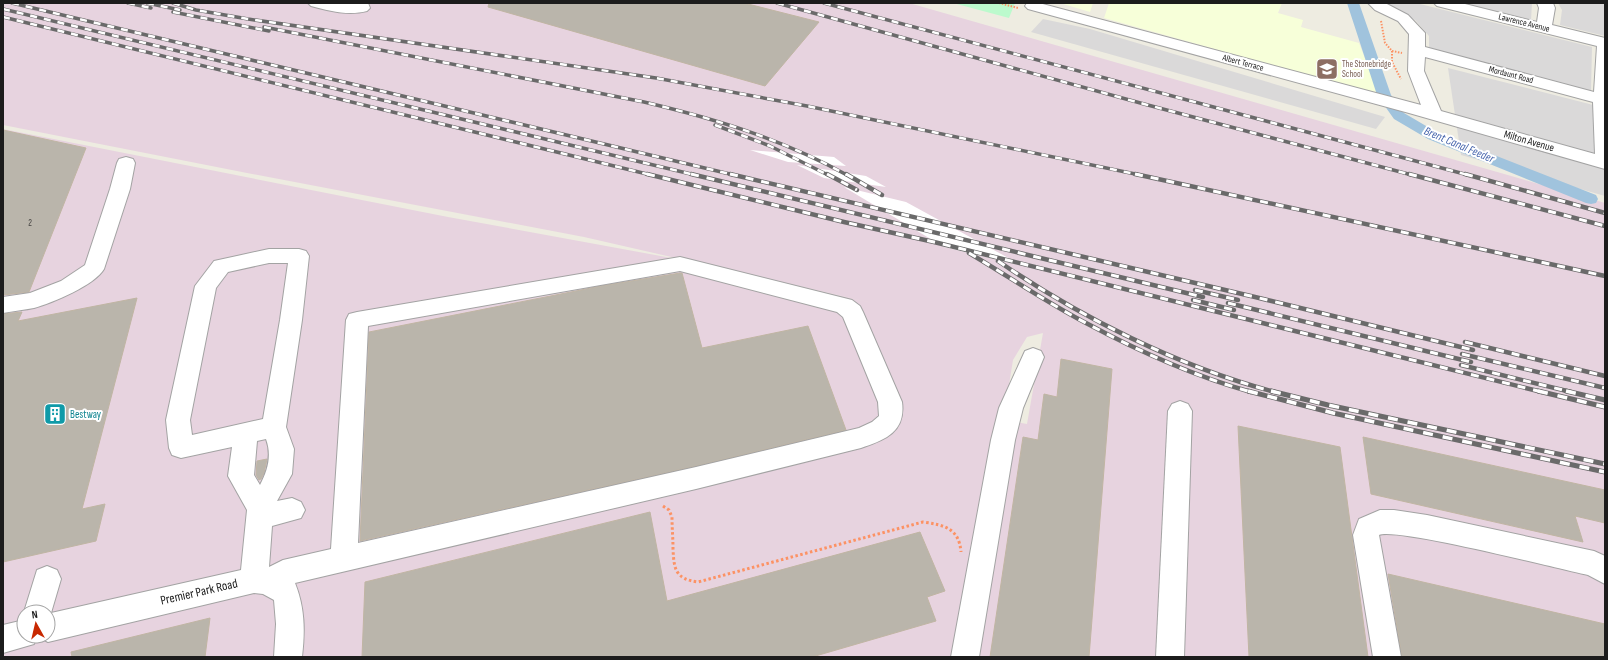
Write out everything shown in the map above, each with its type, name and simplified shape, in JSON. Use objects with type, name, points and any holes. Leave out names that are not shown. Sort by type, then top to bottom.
[{"type":"street","points":[[316,3],[338,8],[362,8],[360,3]]},
{"type":"street","name":"Lawrence Avenue","points":[[1442,3],[1605,43]]},
{"type":"street","points":[[1544,28],[1547,8],[1545,3]]},
{"type":"street","name":"Albert Terrace","points":[[1033,6],[1453,120]]},
{"type":"street","points":[[1383,7],[1403,18],[1417,33],[1416,71],[1426,99],[1432,109],[1432,114]]},
{"type":"street","points":[[1604,162],[1603,99],[1605,43]]},
{"type":"street","name":"Mordaunt Road","points":[[1416,50],[1603,99]]},
{"type":"street","name":"Milton Avenue","points":[[1453,120],[1604,162]]},
{"type":"street","points":[[3,305],[33,300],[61,288],[94,269],[120,189],[126,163]]},
{"type":"street","points":[[259,513],[279,474],[282,449],[274,427],[291,320],[299,256],[269,256],[221,266],[206,286],[178,420],[181,448],[274,427]]},
{"type":"street","name":"Premier Park Road","points":[[56,626],[260,581],[283,573],[344,559],[688,480],[861,438],[877,432],[891,420],[892,413],[890,402],[852,312],[844,306],[680,264],[357,320],[344,559]]},
{"type":"street","points":[[965,657],[1003,440],[1011,408],[1033,356]]},
{"type":"street","points":[[1170,657],[1180,411]]},
{"type":"street","points":[[246,434],[241,476],[259,513],[260,581],[285,592],[290,605],[291,620],[288,657]]},
{"type":"street","points":[[259,513],[292,510]]},
{"type":"street","points":[[1387,657],[1366,535],[1368,527],[1380,522],[1394,522],[1427,527],[1594,564],[1605,571]]},
{"type":"street","points":[[40,604],[47,579]]},
{"type":"street","points":[[3,638],[16,636]]},
{"type":"path","points":[[1383,7],[1380,15],[1385,43],[1392,51],[1392,62],[1402,81]]},
{"type":"path","points":[[659,505],[664,506],[669,510],[672,517],[674,568],[677,574],[686,581],[698,582],[923,522],[941,524],[950,528],[960,543],[961,557]]},
{"type":"shaded area","points":[[3,3],[909,3],[1605,203],[1605,657],[979,657],[1016,422],[1027,424],[1043,333],[1027,337],[1013,360],[965,657],[3,657],[3,129],[448,217],[677,259],[877,304],[584,237],[3,125]]},
{"type":"shaded area","points":[[953,3],[1015,3],[1009,18]]},
{"type":"shaded area","points":[[1060,3],[1093,3],[1090,12]]},
{"type":"shaded area","name":"The Stonebridge School","points":[[1109,3],[1282,3],[1278,13],[1303,20],[1301,27],[1359,43],[1379,95],[1104,18]]},
{"type":"shaded area","points":[[1390,3],[1416,3],[1592,47],[1591,91],[1429,50],[1429,36],[1415,20],[1388,8]]},
{"type":"shaded area","points":[[1464,3],[1532,3],[1531,20]]},
{"type":"shaded area","points":[[1558,3],[1605,3],[1605,36],[1560,25],[1562,10]]},
{"type":"shaded area","points":[[1043,19],[1090,29],[1385,117],[1376,129],[1031,32]]},
{"type":"shaded area","points":[[1448,68],[1605,108],[1605,196],[1461,155]]},
{"type":"pier","points":[[750,150],[834,157],[846,166],[788,162]]},
{"type":"pier","points":[[797,165],[866,176],[886,187],[824,178]]},
{"type":"pier","points":[[844,187],[906,202],[1023,266],[944,247]]},
{"type":"building","points":[[489,3],[744,3],[819,22],[765,86],[488,7]]},
{"type":"building","points":[[3,130],[86,148],[29,292],[3,295]]},
{"type":"building","points":[[682,273],[702,348],[808,326],[846,430],[696,466],[360,541],[369,332],[601,286]]},
{"type":"building","name":"Bestway","points":[[137,298],[82,509],[105,504],[96,541],[3,562],[3,314],[22,312],[18,321]]},
{"type":"building","points":[[1061,359],[1112,369],[1089,657],[990,657],[1023,437],[1038,440],[1044,394],[1057,397]]},
{"type":"building","points":[[1238,426],[1340,447],[1368,657],[1249,657]]},
{"type":"building","points":[[1363,437],[1605,490],[1605,523],[1575,516],[1583,542],[1371,494]]},
{"type":"building","points":[[267,459],[264,473],[259,480],[256,475],[257,461]]},
{"type":"building","points":[[650,512],[667,601],[920,532],[945,591],[927,597],[936,621],[812,657],[362,657],[365,582]]},
{"type":"building","points":[[1388,574],[1605,624],[1605,657],[1402,657]]},
{"type":"building","points":[[210,618],[205,657],[72,657],[71,652]]},
{"type":"waterway","name":"Brent Canal Feeder","points":[[1353,3],[1384,95],[1399,116],[1433,136],[1591,199]]},
{"type":"railway","points":[[12,3],[734,175]]},
{"type":"railway","points":[[128,3],[151,8]]},
{"type":"railway","points":[[147,3],[180,10]]},
{"type":"railway","points":[[173,3],[196,10],[248,19],[656,78],[807,106],[1140,175]]},
{"type":"railway","points":[[777,3],[1144,104],[1412,175]]},
{"type":"railway","points":[[824,3],[1468,175]]},
{"type":"railway","points":[[3,9],[695,175]]},
{"type":"railway","points":[[173,12],[269,31]]},
{"type":"railway","points":[[3,17],[651,175]]},
{"type":"railway","points":[[264,27],[644,102],[748,131],[823,162],[847,175]]},
{"type":"railway","points":[[715,125],[770,146],[828,175]]},
{"type":"railway","points":[[647,174],[844,222],[934,242],[1542,392]]},
{"type":"railway","points":[[691,174],[1203,297]]},
{"type":"railway","points":[[730,174],[1255,297],[1473,350]]},
{"type":"railway","points":[[827,174],[857,190]]},
{"type":"railway","points":[[846,174],[882,195]]},
{"type":"railway","points":[[1135,174],[1605,276]]},
{"type":"railway","points":[[1409,174],[1605,226]]},
{"type":"railway","points":[[1465,174],[1605,213]]},
{"type":"railway","points":[[969,253],[1056,306],[1126,343],[1187,371],[1251,392]]},
{"type":"railway","points":[[998,261],[1062,302],[1131,338],[1203,369],[1275,392]]},
{"type":"railway","points":[[1195,290],[1238,300]]},
{"type":"railway","points":[[1193,300],[1234,310]]},
{"type":"railway","points":[[1228,303],[1471,362]]},
{"type":"railway","points":[[1465,342],[1605,376]]},
{"type":"railway","points":[[1462,354],[1605,388]]},
{"type":"railway","points":[[1461,365],[1571,392]]},
{"type":"railway","points":[[1248,391],[1333,413],[1605,472]]},
{"type":"railway","points":[[1538,391],[1605,407]]},
{"type":"railway","points":[[1566,391],[1605,400]]},
{"type":"railway","points":[[1275,392],[1328,405],[1605,464]]},
{"type":"place","name":"The Stonebridge School","points":[[1327,69]]},
{"type":"place","name":"Bestway","points":[[55,414]]}]
